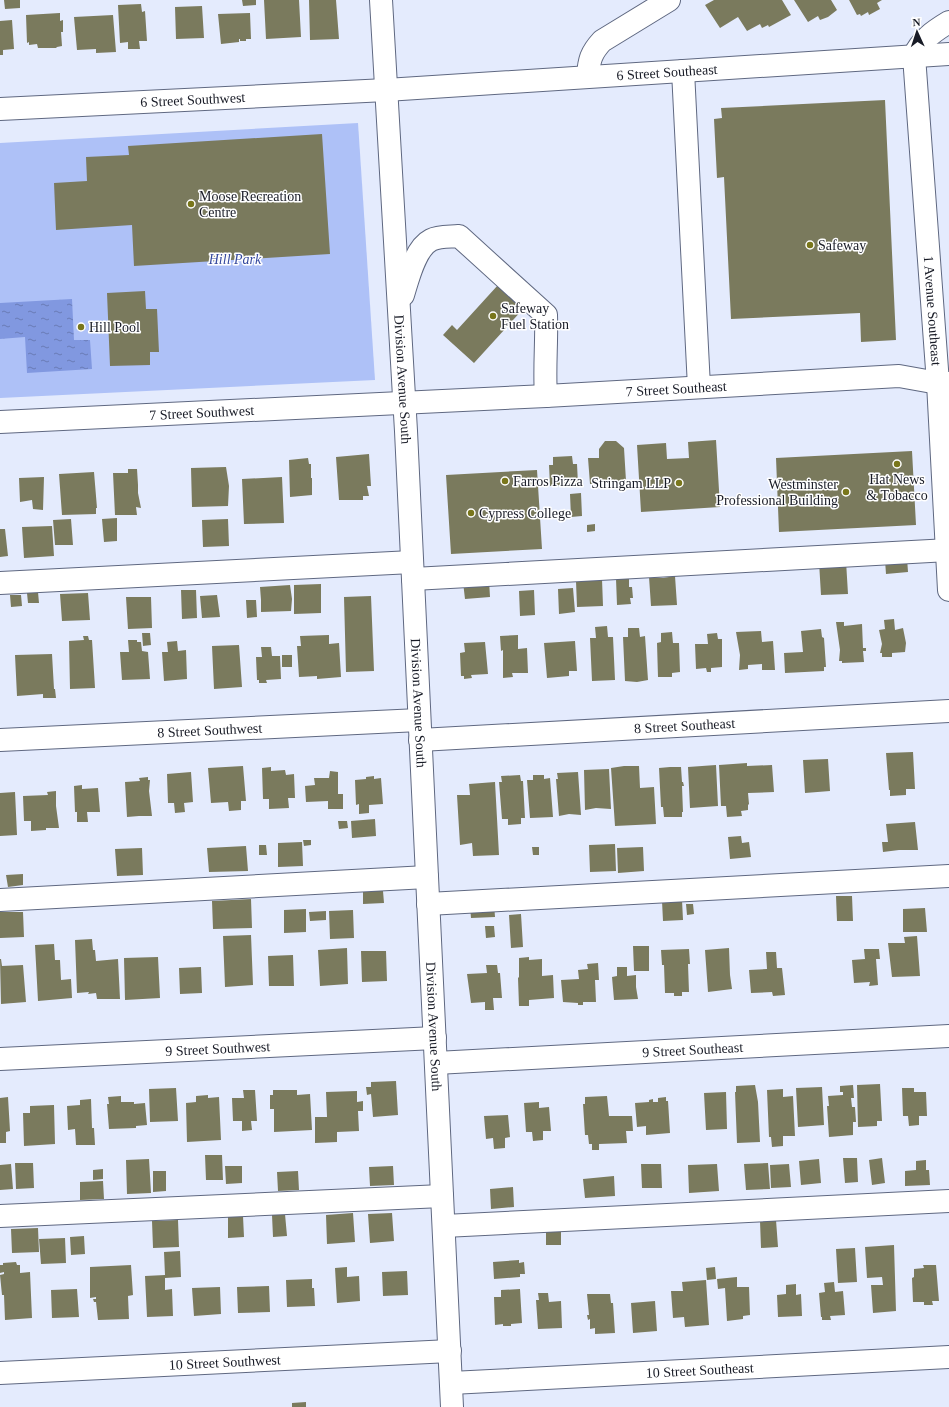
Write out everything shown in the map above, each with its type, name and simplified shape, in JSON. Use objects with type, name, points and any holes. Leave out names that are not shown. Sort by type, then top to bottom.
[{"type":"street","name":"Division Avenue South","points":[[381,0],[399,310],[452,1407]]},
{"type":"street","points":[[588,76],[590,57],[595,48],[602,41],[669,0]]},
{"type":"street","points":[[914,56],[930,33],[949,22]]},
{"type":"street","name":"6 Street Southeast","points":[[386,90],[949,54]]},
{"type":"street","name":"1 Avenue Southeast","points":[[914,56],[943,383],[949,590]]},
{"type":"street","points":[[683,71],[699,387]]},
{"type":"street","name":"6 Street Southwest","points":[[0,109],[386,90]]},
{"type":"street","points":[[399,310],[412,265],[423,247],[431,240],[460,236],[546,315],[547,334],[544,375],[546,396]]},
{"type":"street","name":"7 Street Southeast","points":[[403,403],[899,376],[943,383]]},
{"type":"street","name":"7 Street Southwest","points":[[0,422],[403,403]]},
{"type":"street","points":[[0,583],[412,571],[948,550]]},
{"type":"street","name":"8 Street Southeast","points":[[420,730],[949,711]]},
{"type":"street","name":"8 Street Southwest","points":[[0,740],[420,730]]},
{"type":"street","points":[[428,904],[949,876]]},
{"type":"street","points":[[0,900],[427,877]]},
{"type":"street","name":"9 Street Southeast","points":[[436,1063],[949,1036]]},
{"type":"street","name":"9 Street Southwest","points":[[0,1059],[435,1038]]},
{"type":"street","points":[[0,1216],[442,1196]]},
{"type":"street","points":[[444,1226],[949,1201]]},
{"type":"street","name":"10 Street Southwest","points":[[0,1373],[450,1351]]},
{"type":"street","name":"10 Street Southeast","points":[[451,1383],[949,1357]]},
{"type":"green space","name":"Hill Park","points":[[358,123],[375,380],[0,398],[0,143]]},
{"type":"water","points":[[72,299],[74,340],[90,340],[92,369],[27,373],[25,337],[0,339],[0,303]]},
{"type":"building","points":[[4,0],[20,0],[20,8],[5,9]]},
{"type":"building","points":[[242,0],[256,0],[256,5],[243,6]]},
{"type":"building","points":[[264,0],[299,0],[301,37],[266,39]]},
{"type":"building","points":[[309,0],[336,0],[339,39],[310,40]]},
{"type":"building","points":[[714,0],[782,0],[791,15],[769,27],[768,25],[762,28],[760,24],[747,31],[738,17],[720,28],[705,5]]},
{"type":"building","points":[[794,0],[831,0],[837,10],[828,17],[820,20],[818,16],[808,22]]},
{"type":"building","points":[[849,0],[882,0],[877,3],[880,9],[869,15],[868,12],[861,16],[860,14],[857,15]]},
{"type":"building","points":[[141,4],[142,12],[145,11],[147,41],[139,41],[140,49],[128,49],[128,42],[120,43],[118,5]]},
{"type":"building","points":[[202,6],[204,38],[176,39],[175,7]]},
{"type":"building","points":[[60,13],[60,21],[63,20],[63,32],[61,32],[62,46],[56,48],[38,48],[37,44],[29,45],[29,42],[27,43],[26,15]]},
{"type":"building","points":[[250,13],[251,39],[240,41],[239,39],[239,42],[221,44],[218,14]]},
{"type":"building","points":[[113,15],[116,52],[96,53],[96,49],[77,50],[74,17]]},
{"type":"building","points":[[12,20],[14,49],[3,50],[3,55],[0,55],[0,21]]},
{"type":"building","name":"Safeway","points":[[885,100],[896,340],[861,342],[860,313],[731,319],[724,177],[717,178],[714,119],[722,118],[721,108]]},
{"type":"building","name":"Moose Recreation Centre","points":[[322,134],[330,254],[134,266],[132,225],[56,230],[54,183],[87,181],[86,157],[129,155],[128,146]]},
{"type":"building","name":"Safeway Fuel Station","points":[[498,285],[524,308],[474,363],[443,335],[452,325],[457,330]]},
{"type":"building","points":[[145,291],[146,309],[157,309],[159,352],[150,352],[150,365],[110,366],[107,293]]},
{"type":"building","name":"Stringam LLP","points":[[716,440],[720,507],[641,512],[637,445],[666,443],[667,459],[689,458],[688,442]]},
{"type":"building","points":[[605,441],[616,441],[624,448],[626,481],[590,484],[588,458],[599,458],[599,449]]},
{"type":"building","name":"Westminster Professional Building","points":[[912,451],[916,525],[779,532],[776,458]]},
{"type":"building","points":[[369,454],[371,486],[367,486],[369,496],[363,496],[363,500],[339,500],[336,457]]},
{"type":"building","points":[[572,456],[573,464],[577,464],[578,484],[550,486],[549,465],[553,465],[553,457]]},
{"type":"building","points":[[308,458],[309,464],[311,464],[312,495],[290,497],[289,460]]},
{"type":"building","points":[[226,467],[229,486],[228,506],[192,507],[191,468]]},
{"type":"building","points":[[128,469],[137,469],[138,493],[141,508],[136,507],[137,515],[115,515],[113,473],[128,473]]},
{"type":"building","points":[[537,470],[542,549],[451,554],[446,475]]},
{"type":"building","points":[[94,472],[97,508],[96,514],[62,515],[59,474]]},
{"type":"building","points":[[44,477],[43,510],[33,509],[32,500],[20,502],[19,478]]},
{"type":"building","points":[[282,477],[284,523],[244,524],[242,479]]},
{"type":"building","points":[[581,493],[582,516],[571,517],[570,494]]},
{"type":"building","points":[[117,518],[117,541],[104,542],[102,519]]},
{"type":"building","points":[[71,519],[73,545],[55,545],[53,520]]},
{"type":"building","points":[[228,519],[229,546],[203,547],[202,520]]},
{"type":"building","points":[[595,524],[595,531],[587,532],[587,525]]},
{"type":"building","points":[[52,526],[54,556],[24,558],[22,527]]},
{"type":"building","points":[[0,529],[5,529],[8,556],[0,557]]},
{"type":"building","points":[[907,558],[908,572],[886,574],[885,560]]},
{"type":"building","points":[[846,561],[848,594],[821,595],[819,562]]},
{"type":"building","points":[[675,576],[677,605],[651,606],[649,577],[663,578]]},
{"type":"building","points":[[629,578],[629,587],[632,587],[633,598],[630,598],[631,604],[617,605],[616,579]]},
{"type":"building","points":[[602,579],[603,606],[577,607],[576,581]]},
{"type":"building","points":[[489,580],[490,597],[465,599],[463,582]]},
{"type":"building","points":[[321,584],[321,613],[294,614],[294,585]]},
{"type":"building","points":[[290,585],[292,599],[291,611],[261,612],[260,587]]},
{"type":"building","points":[[573,588],[575,612],[559,614],[558,589]]},
{"type":"building","points":[[181,590],[196,590],[197,618],[182,619]]},
{"type":"building","points":[[534,590],[535,615],[520,616],[519,591]]},
{"type":"building","points":[[38,592],[39,603],[28,603],[27,593]]},
{"type":"building","points":[[88,593],[90,620],[62,621],[60,594]]},
{"type":"building","points":[[10,595],[21,595],[22,606],[11,607]]},
{"type":"building","points":[[217,595],[220,617],[202,618],[200,596]]},
{"type":"building","points":[[371,596],[374,671],[346,672],[344,597]]},
{"type":"building","points":[[126,597],[151,597],[152,628],[128,629]]},
{"type":"building","points":[[246,600],[256,600],[257,617],[247,618]]},
{"type":"building","points":[[894,619],[895,630],[903,628],[906,643],[905,652],[892,653],[892,657],[882,657],[882,653],[880,653],[882,644],[879,630],[885,629],[884,620]]},
{"type":"building","points":[[836,622],[844,622],[844,626],[862,624],[863,648],[866,648],[866,651],[863,651],[864,662],[842,663],[842,661],[839,661],[840,650]]},
{"type":"building","points":[[607,626],[608,637],[613,637],[615,680],[592,681],[590,638],[596,638],[595,627]]},
{"type":"building","points":[[628,628],[639,628],[640,637],[645,636],[648,680],[637,682],[625,681],[623,637],[628,637]]},
{"type":"building","points":[[821,629],[822,637],[824,638],[826,667],[824,667],[824,671],[785,673],[784,653],[803,652],[801,631]]},
{"type":"building","points":[[761,631],[762,642],[773,641],[775,670],[762,670],[762,664],[748,665],[748,669],[739,670],[740,655],[736,632]]},
{"type":"building","points":[[672,632],[673,643],[679,643],[680,672],[672,673],[672,677],[658,677],[657,643],[661,642],[661,633]]},
{"type":"building","points":[[142,633],[150,633],[151,645],[143,646]]},
{"type":"building","points":[[717,633],[718,639],[722,639],[722,667],[711,668],[711,672],[707,672],[706,668],[696,669],[695,644],[708,644],[707,634]]},
{"type":"building","points":[[329,635],[329,644],[339,643],[341,677],[317,679],[317,676],[299,677],[297,646],[301,646],[300,636]]},
{"type":"building","points":[[518,635],[518,649],[527,648],[528,673],[512,673],[513,677],[503,678],[503,650],[501,651],[500,636]]},
{"type":"building","points":[[83,636],[88,636],[89,640],[92,640],[95,688],[70,689],[69,641],[84,640]]},
{"type":"building","points":[[128,640],[137,640],[137,642],[141,642],[142,651],[148,652],[150,679],[122,680],[120,652],[129,652]]},
{"type":"building","points":[[177,641],[178,651],[186,650],[187,679],[164,681],[162,652],[168,652],[167,642]]},
{"type":"building","points":[[575,641],[577,671],[569,671],[569,676],[547,678],[544,643]]},
{"type":"building","points":[[485,642],[488,674],[471,675],[472,678],[464,679],[464,676],[461,676],[460,653],[465,652],[464,643]]},
{"type":"building","points":[[239,645],[242,687],[214,689],[212,646]]},
{"type":"building","points":[[261,647],[271,647],[272,656],[280,656],[281,679],[266,680],[267,683],[259,683],[259,680],[257,680],[256,657],[262,657]]},
{"type":"building","points":[[52,654],[56,698],[43,698],[43,694],[17,696],[15,655]]},
{"type":"building","points":[[282,655],[292,655],[292,667],[282,667]]},
{"type":"building","points":[[913,752],[915,789],[906,789],[906,795],[890,796],[886,753]]},
{"type":"building","points":[[828,759],[830,791],[805,793],[803,760]]},
{"type":"building","points":[[747,763],[747,766],[772,765],[774,792],[748,793],[748,810],[741,811],[742,816],[727,817],[726,806],[721,806],[719,765]]},
{"type":"building","points":[[716,765],[718,806],[690,808],[688,767]]},
{"type":"building","points":[[243,766],[246,801],[241,801],[241,810],[229,811],[228,802],[211,803],[208,768]]},
{"type":"building","points":[[639,766],[640,788],[654,787],[656,824],[615,826],[611,768]]},
{"type":"building","points":[[271,767],[271,771],[285,770],[286,775],[294,774],[295,798],[288,798],[289,808],[269,809],[269,799],[263,799],[262,768]]},
{"type":"building","points":[[681,767],[682,782],[684,786],[682,786],[682,817],[664,817],[663,807],[661,807],[659,768]]},
{"type":"building","points":[[609,769],[611,809],[596,808],[585,810],[584,770]]},
{"type":"building","points":[[330,771],[338,772],[338,794],[343,794],[343,809],[328,809],[328,801],[306,802],[305,786],[315,785],[314,778],[329,778]]},
{"type":"building","points":[[191,772],[193,802],[184,803],[185,812],[175,813],[174,803],[168,803],[167,774]]},
{"type":"building","points":[[578,772],[581,815],[569,814],[559,816],[556,779],[558,779],[557,773]]},
{"type":"building","points":[[520,775],[521,781],[523,781],[525,818],[521,818],[521,824],[508,825],[508,819],[502,819],[499,782],[502,782],[501,776]]},
{"type":"building","points":[[533,775],[544,775],[544,779],[550,778],[553,817],[530,818],[527,780],[533,780]]},
{"type":"building","points":[[374,776],[374,779],[381,778],[383,804],[369,805],[369,813],[359,814],[359,804],[356,805],[355,780],[366,779],[366,777]]},
{"type":"building","points":[[148,777],[148,780],[150,780],[149,791],[152,816],[127,817],[125,782],[140,781],[139,778]]},
{"type":"building","points":[[495,782],[499,855],[473,856],[472,843],[460,845],[457,795],[470,795],[469,784]]},
{"type":"building","points":[[82,785],[82,789],[98,788],[100,812],[87,812],[88,822],[77,822],[77,812],[75,812],[74,786]]},
{"type":"building","points":[[56,791],[56,806],[59,828],[46,828],[46,830],[31,831],[31,821],[24,821],[23,796],[48,795],[47,792]]},
{"type":"building","points":[[15,792],[17,835],[0,836],[0,793]]},
{"type":"building","points":[[375,819],[376,836],[352,838],[351,821]]},
{"type":"building","points":[[338,821],[347,821],[348,828],[339,829]]},
{"type":"building","points":[[915,822],[918,850],[883,852],[882,842],[888,842],[886,824]]},
{"type":"building","points":[[741,836],[742,843],[749,842],[751,857],[730,859],[728,837]]},
{"type":"building","points":[[303,840],[311,840],[311,845],[304,846]]},
{"type":"building","points":[[302,842],[303,866],[278,867],[278,843]]},
{"type":"building","points":[[615,844],[616,871],[590,872],[589,845]]},
{"type":"building","points":[[259,845],[266,845],[267,855],[259,855]]},
{"type":"building","points":[[246,846],[248,871],[209,872],[207,848]]},
{"type":"building","points":[[532,847],[539,847],[539,855],[533,855]]},
{"type":"building","points":[[643,847],[644,871],[618,873],[617,848]]},
{"type":"building","points":[[142,848],[143,875],[117,876],[115,849]]},
{"type":"building","points":[[23,874],[23,885],[8,887],[6,875]]},
{"type":"building","points":[[363,891],[383,891],[384,903],[363,904]]},
{"type":"building","points":[[836,896],[852,896],[853,921],[837,921]]},
{"type":"building","points":[[251,899],[252,928],[213,929],[212,901]]},
{"type":"building","points":[[682,900],[683,920],[663,921],[662,901]]},
{"type":"building","points":[[494,904],[495,917],[471,918],[470,906]]},
{"type":"building","points":[[686,904],[693,904],[694,914],[687,915]]},
{"type":"building","points":[[925,908],[927,932],[903,932],[903,909]]},
{"type":"building","points":[[306,909],[306,932],[284,933],[284,910]]},
{"type":"building","points":[[353,910],[354,938],[330,939],[329,911]]},
{"type":"building","points":[[326,911],[326,920],[310,921],[309,912]]},
{"type":"building","points":[[0,912],[23,912],[24,937],[0,938]]},
{"type":"building","points":[[521,914],[523,947],[511,948],[509,915]]},
{"type":"building","points":[[485,926],[494,926],[495,937],[486,938]]},
{"type":"building","points":[[251,935],[253,985],[225,987],[223,936]]},
{"type":"building","points":[[917,936],[920,976],[892,977],[888,943],[905,943],[904,937]]},
{"type":"building","points":[[92,939],[96,961],[118,959],[120,999],[97,999],[96,993],[77,993],[75,940]]},
{"type":"building","points":[[54,944],[55,960],[60,960],[61,980],[71,979],[72,998],[38,1001],[35,945]]},
{"type":"building","points":[[633,946],[649,946],[649,971],[634,971]]},
{"type":"building","points":[[347,948],[348,984],[320,986],[318,950]]},
{"type":"building","points":[[729,948],[732,989],[708,992],[705,950]]},
{"type":"building","points":[[689,949],[689,992],[682,992],[682,996],[674,996],[674,993],[665,993],[664,965],[662,965],[661,950]]},
{"type":"building","points":[[864,949],[879,949],[880,959],[876,959],[878,985],[869,986],[870,982],[854,983],[852,960],[865,959]]},
{"type":"building","points":[[361,951],[386,951],[387,981],[362,982]]},
{"type":"building","points":[[766,952],[776,952],[777,968],[782,968],[785,995],[773,996],[772,992],[751,993],[749,970],[767,969]]},
{"type":"building","points":[[293,955],[294,986],[269,986],[268,956]]},
{"type":"building","points":[[158,957],[160,998],[125,1000],[124,958]]},
{"type":"building","points":[[529,957],[529,960],[542,959],[542,976],[553,975],[554,998],[529,1000],[529,1006],[519,1006],[519,958]]},
{"type":"building","points":[[0,959],[2,966],[23,965],[26,1002],[1,1004]]},
{"type":"building","points":[[598,963],[599,980],[595,980],[596,1002],[583,1002],[583,1005],[578,1005],[578,1003],[563,1002],[561,980],[579,979],[578,970],[588,969],[587,964]]},
{"type":"building","points":[[486,965],[497,965],[498,973],[500,973],[502,998],[493,998],[494,1010],[485,1010],[485,1002],[471,1003],[467,974],[487,973]]},
{"type":"building","points":[[201,967],[202,993],[180,994],[179,968]]},
{"type":"building","points":[[617,967],[627,967],[627,976],[636,975],[638,999],[614,1000],[612,977],[617,976]]},
{"type":"building","points":[[396,1081],[398,1115],[373,1117],[371,1094],[367,1095],[366,1087],[371,1087],[371,1082]]},
{"type":"building","points":[[880,1084],[882,1121],[877,1121],[877,1126],[858,1127],[857,1085]]},
{"type":"building","points":[[755,1085],[758,1102],[760,1142],[737,1143],[736,1086]]},
{"type":"building","points":[[853,1085],[854,1098],[851,1098],[852,1107],[855,1107],[856,1122],[853,1122],[853,1135],[829,1137],[827,1106],[829,1106],[828,1096],[843,1095],[843,1092],[840,1092],[840,1086]]},
{"type":"building","points":[[822,1087],[824,1125],[798,1127],[796,1088]]},
{"type":"building","points":[[176,1088],[178,1121],[150,1122],[149,1089]]},
{"type":"building","points":[[902,1088],[914,1088],[914,1092],[926,1092],[927,1116],[919,1116],[919,1125],[909,1126],[908,1116],[903,1116]]},
{"type":"building","points":[[783,1089],[783,1097],[793,1096],[795,1136],[783,1136],[783,1146],[772,1147],[771,1137],[769,1137],[767,1090]]},
{"type":"building","points":[[243,1090],[255,1090],[257,1121],[251,1121],[252,1130],[242,1131],[242,1121],[233,1121],[232,1098],[244,1098]]},
{"type":"building","points":[[273,1090],[297,1090],[297,1095],[310,1094],[312,1130],[274,1132],[274,1109],[270,1109],[270,1095],[273,1095]]},
{"type":"building","points":[[357,1091],[357,1102],[363,1101],[363,1111],[358,1111],[359,1131],[337,1132],[337,1142],[315,1143],[315,1117],[327,1117],[326,1092]]},
{"type":"building","points":[[726,1092],[727,1129],[706,1130],[704,1093]]},
{"type":"building","points":[[208,1095],[208,1098],[219,1097],[221,1140],[187,1142],[186,1103],[196,1102],[196,1096]]},
{"type":"building","points":[[121,1096],[121,1102],[134,1102],[134,1104],[145,1103],[147,1125],[136,1126],[136,1128],[109,1129],[107,1104],[109,1104],[108,1097]]},
{"type":"building","points":[[607,1096],[609,1116],[632,1116],[633,1131],[626,1131],[627,1143],[599,1144],[599,1150],[592,1150],[592,1144],[589,1144],[588,1135],[585,1135],[583,1104],[585,1104],[585,1097]]},
{"type":"building","points":[[8,1097],[10,1131],[6,1132],[6,1143],[0,1143],[0,1098]]},
{"type":"building","points":[[666,1097],[666,1101],[668,1101],[670,1133],[646,1135],[646,1126],[637,1127],[635,1103],[649,1102],[649,1100],[653,1099],[653,1102],[658,1102],[658,1098]]},
{"type":"building","points":[[91,1099],[92,1128],[94,1128],[95,1145],[76,1145],[75,1129],[68,1130],[67,1106],[80,1105],[80,1100]]},
{"type":"building","points":[[539,1102],[539,1108],[549,1107],[551,1131],[543,1131],[543,1140],[533,1141],[532,1132],[526,1132],[524,1103]]},
{"type":"building","points":[[54,1105],[55,1144],[24,1146],[23,1113],[30,1113],[30,1106]]},
{"type":"building","points":[[508,1115],[510,1137],[505,1138],[505,1148],[494,1149],[493,1138],[486,1139],[484,1116]]},
{"type":"building","points":[[205,1155],[222,1155],[223,1180],[206,1180]]},
{"type":"building","points":[[843,1158],[857,1158],[858,1182],[845,1183]]},
{"type":"building","points":[[882,1158],[885,1183],[872,1185],[869,1160]]},
{"type":"building","points":[[149,1159],[151,1193],[127,1194],[126,1160]]},
{"type":"building","points":[[819,1159],[821,1183],[801,1185],[799,1161]]},
{"type":"building","points":[[926,1160],[926,1170],[929,1170],[930,1185],[905,1186],[905,1171],[916,1170],[916,1161]]},
{"type":"building","points":[[15,1163],[33,1163],[34,1188],[16,1189]]},
{"type":"building","points":[[768,1163],[770,1189],[746,1190],[744,1164]]},
{"type":"building","points":[[11,1164],[13,1189],[0,1190],[0,1165]]},
{"type":"building","points":[[641,1164],[661,1164],[662,1188],[642,1188]]},
{"type":"building","points":[[717,1164],[719,1191],[689,1193],[688,1165]]},
{"type":"building","points":[[789,1164],[791,1187],[771,1188],[770,1165]]},
{"type":"building","points":[[225,1166],[242,1166],[242,1183],[226,1184]]},
{"type":"building","points":[[393,1166],[394,1185],[370,1186],[369,1167]]},
{"type":"building","points":[[103,1169],[103,1179],[93,1180],[93,1170]]},
{"type":"building","points":[[153,1171],[166,1171],[166,1191],[153,1192]]},
{"type":"building","points":[[298,1171],[299,1190],[278,1191],[277,1172]]},
{"type":"building","points":[[614,1176],[615,1196],[585,1198],[583,1179]]},
{"type":"building","points":[[103,1181],[104,1199],[80,1200],[80,1182]]},
{"type":"building","points":[[513,1187],[514,1207],[491,1209],[490,1189]]},
{"type":"building","points":[[353,1213],[355,1242],[327,1244],[326,1215]]},
{"type":"building","points":[[392,1213],[394,1241],[370,1243],[368,1214]]},
{"type":"building","points":[[285,1214],[287,1236],[273,1237],[272,1215]]},
{"type":"building","points":[[243,1216],[244,1237],[228,1238],[228,1217]]},
{"type":"building","points":[[178,1220],[179,1247],[153,1248],[152,1221]]},
{"type":"building","points":[[776,1220],[778,1247],[761,1248],[760,1221]]},
{"type":"building","points":[[38,1228],[39,1252],[12,1253],[11,1229]]},
{"type":"building","points":[[546,1229],[561,1229],[561,1245],[546,1245]]},
{"type":"building","points":[[84,1236],[85,1254],[71,1255],[70,1237]]},
{"type":"building","points":[[65,1238],[66,1263],[41,1264],[39,1239]]},
{"type":"building","points":[[894,1245],[896,1311],[873,1313],[871,1285],[883,1285],[882,1277],[867,1278],[865,1247]]},
{"type":"building","points":[[855,1248],[857,1282],[838,1283],[836,1249]]},
{"type":"building","points":[[180,1251],[181,1277],[165,1278],[165,1290],[172,1289],[173,1316],[147,1317],[145,1276],[165,1275],[164,1252]]},
{"type":"building","points":[[519,1260],[519,1263],[524,1262],[525,1274],[520,1274],[520,1277],[494,1279],[493,1262]]},
{"type":"building","points":[[16,1262],[17,1265],[20,1265],[20,1273],[30,1272],[32,1318],[5,1320],[4,1295],[2,1295],[0,1275],[4,1274],[4,1272],[0,1273],[0,1265],[3,1265],[3,1263]]},
{"type":"building","points":[[131,1265],[133,1295],[128,1296],[129,1319],[98,1320],[96,1302],[94,1302],[93,1299],[96,1299],[96,1297],[90,1298],[90,1267]]},
{"type":"building","points":[[923,1265],[936,1265],[939,1301],[932,1301],[933,1305],[924,1305],[924,1302],[913,1302],[912,1278],[914,1277],[914,1269],[924,1268]]},
{"type":"building","points":[[347,1267],[347,1277],[359,1276],[360,1301],[337,1303],[335,1268]]},
{"type":"building","points":[[715,1267],[716,1279],[707,1280],[706,1268]]},
{"type":"building","points":[[407,1271],[408,1295],[383,1296],[382,1272]]},
{"type":"building","points":[[737,1277],[737,1287],[749,1287],[750,1315],[743,1316],[743,1319],[727,1321],[725,1288],[718,1289],[717,1279]]},
{"type":"building","points":[[312,1279],[315,1306],[287,1307],[286,1280]]},
{"type":"building","points":[[706,1280],[709,1325],[685,1327],[684,1317],[673,1318],[671,1291],[683,1291],[682,1282]]},
{"type":"building","points":[[834,1282],[835,1292],[843,1291],[845,1315],[830,1316],[831,1320],[822,1320],[819,1293],[825,1292],[824,1283]]},
{"type":"building","points":[[796,1284],[796,1295],[801,1294],[802,1316],[778,1317],[777,1295],[786,1294],[786,1285]]},
{"type":"building","points":[[269,1286],[270,1312],[238,1313],[237,1287]]},
{"type":"building","points":[[220,1287],[221,1314],[194,1316],[192,1288]]},
{"type":"building","points":[[77,1289],[79,1317],[52,1318],[51,1290]]},
{"type":"building","points":[[520,1289],[522,1323],[511,1324],[511,1326],[503,1326],[503,1324],[495,1325],[494,1297],[501,1297],[501,1290]]},
{"type":"building","points":[[538,1293],[548,1293],[549,1302],[561,1301],[562,1328],[538,1329],[536,1300],[539,1300]]},
{"type":"building","points":[[587,1294],[610,1294],[611,1303],[613,1303],[615,1333],[595,1334],[595,1328],[590,1329],[590,1319],[588,1320],[587,1315],[589,1315]]},
{"type":"building","points":[[655,1301],[657,1331],[633,1333],[631,1303]]},
{"type":"building","points":[[306,1402],[306,1407],[292,1407],[292,1403]]},
{"type":"place","name":"Moose Recreation Centre","points":[[191,204]]},
{"type":"place","name":"Safeway","points":[[810,245]]},
{"type":"place","name":"Safeway Fuel Station","points":[[493,316]]},
{"type":"place","name":"Hill Pool","points":[[81,327]]},
{"type":"place","name":"Hat News & Tobacco","points":[[897,464]]},
{"type":"place","name":"Farros Pizza","points":[[505,481]]},
{"type":"place","name":"Stringam LLP","points":[[679,483]]},
{"type":"place","name":"Westminster Professional Building","points":[[846,492]]},
{"type":"place","name":"Cypress College","points":[[471,513]]}]
